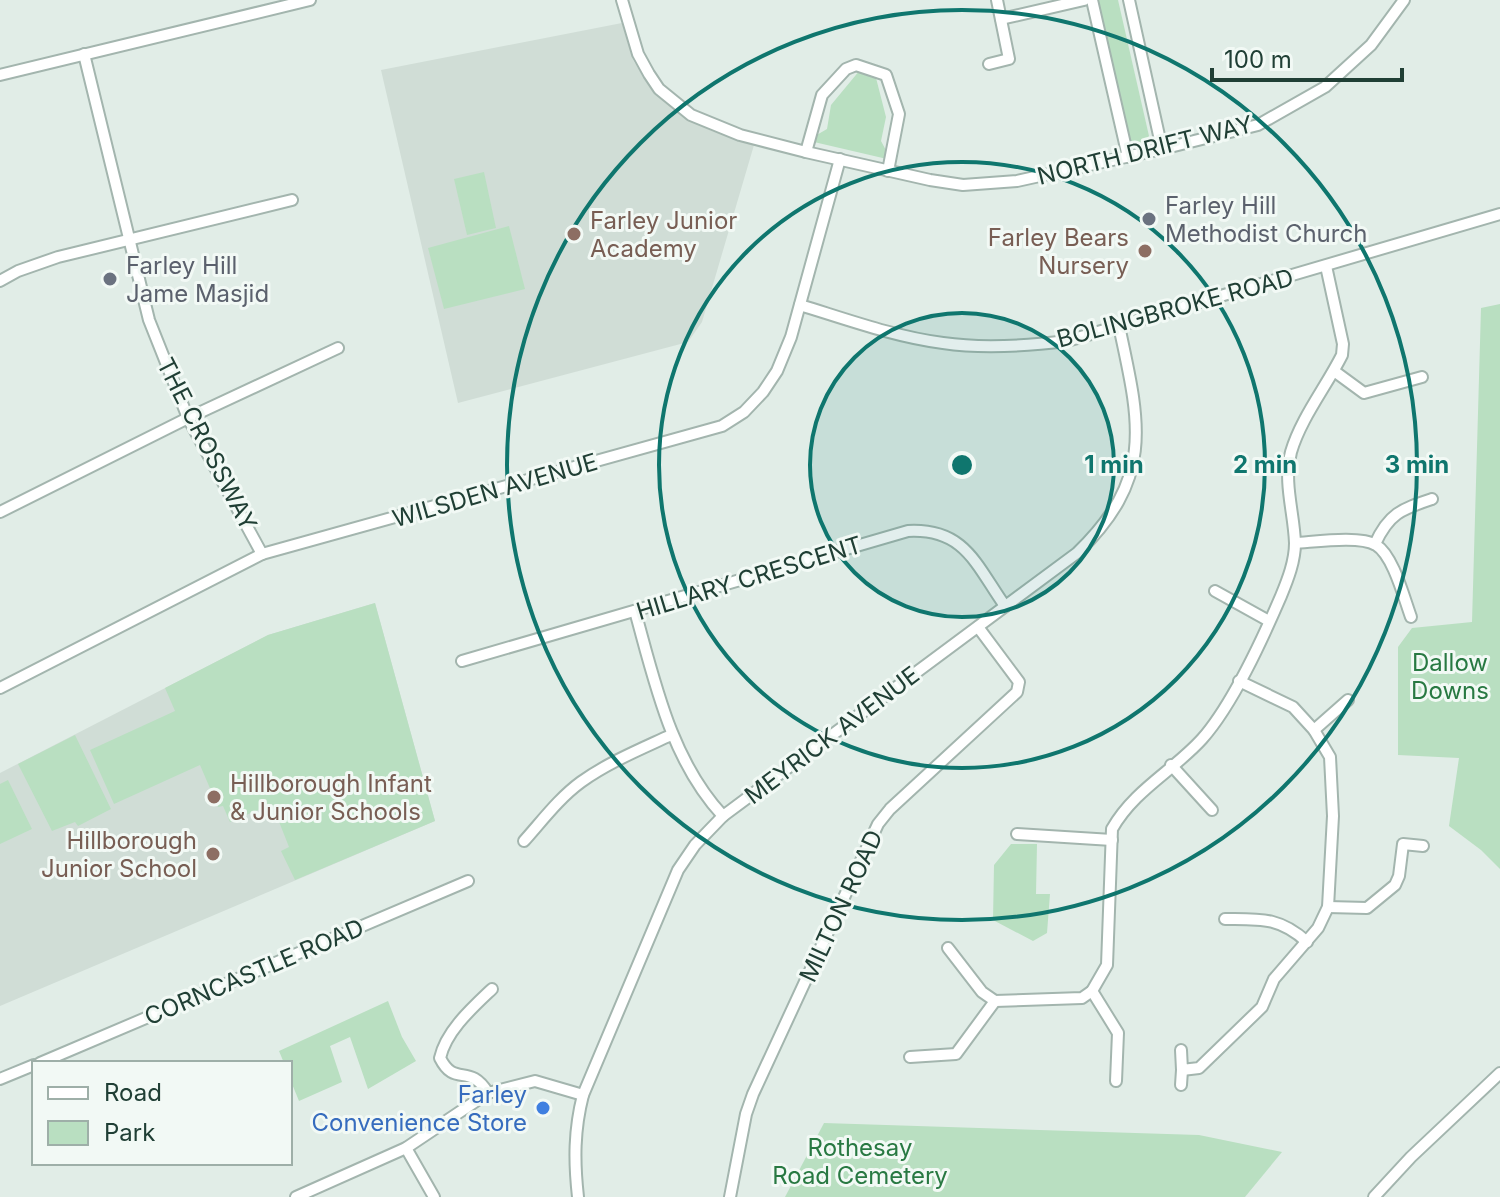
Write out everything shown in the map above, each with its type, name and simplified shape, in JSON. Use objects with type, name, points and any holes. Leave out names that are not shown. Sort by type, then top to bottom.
[{"type":"street","points":[[0,75],[268,5],[310,0]]},
{"type":"street","name":"NORTH DRIFT WAY","points":[[622,0],[638,54],[659,89],[691,115],[740,135],[806,152],[963,185],[1017,181],[1258,125],[1325,87],[1371,45],[1404,0]]},
{"type":"street","points":[[989,64],[1009,59],[997,0]]},
{"type":"street","points":[[1001,19],[1084,0]]},
{"type":"street","points":[[1092,0],[1128,157]]},
{"type":"street","points":[[1129,0],[1162,149]]},
{"type":"street","name":"THE CROSSWAY","points":[[84,54],[149,320],[188,418],[262,554]]},
{"type":"street","points":[[806,152],[822,95],[846,69],[856,65],[886,75],[899,114],[888,171]]},
{"type":"street","name":"WILSDEN AVENUE","points":[[0,688],[262,554],[722,426],[744,412],[777,371],[791,337],[840,159]]},
{"type":"street","points":[[0,281],[58,257],[292,200]]},
{"type":"street","name":"BOLINGBROKE ROAD","points":[[800,305],[943,343],[992,347],[1067,341],[1500,214]]},
{"type":"street","points":[[948,948],[982,992],[995,1001],[1082,998],[1092,991],[1107,965],[1112,829],[1141,791],[1201,740],[1222,712],[1269,621],[1289,573],[1295,543],[1288,486],[1291,452],[1307,416],[1342,355],[1343,344],[1326,266]]},
{"type":"street","name":"MEYRICK AVENUE","points":[[578,1197],[574,1151],[583,1095],[678,870],[695,845],[723,816],[1077,553],[1102,529],[1118,505],[1135,460],[1135,397],[1119,326]]},
{"type":"street","points":[[0,512],[188,418],[338,348]]},
{"type":"street","points":[[1334,371],[1364,393],[1422,377]]},
{"type":"street","points":[[1375,544],[1386,521],[1399,512],[1432,499]]},
{"type":"street","name":"HILLARY CRESCENT","points":[[462,661],[908,531],[929,530],[953,539],[966,550],[1005,606]]},
{"type":"street","points":[[1295,543],[1359,541],[1375,544],[1389,560],[1411,617]]},
{"type":"street","points":[[1215,591],[1269,621]]},
{"type":"street","points":[[635,611],[671,735],[709,800],[723,816]]},
{"type":"street","name":"MILTON ROAD","points":[[730,1197],[746,1114],[753,1094],[878,824],[890,809],[1017,692],[1019,682],[978,627]]},
{"type":"street","points":[[1182,1070],[1199,1068],[1262,1007],[1274,979],[1307,942],[1324,919],[1328,907],[1333,816],[1330,757],[1314,730],[1293,707],[1239,681]]},
{"type":"street","points":[[1314,730],[1348,700]]},
{"type":"street","points":[[524,841],[580,782],[671,735]]},
{"type":"street","points":[[1171,765],[1212,810]]},
{"type":"street","points":[[1017,834],[1112,840]]},
{"type":"street","points":[[1328,907],[1367,908],[1395,885],[1403,844],[1408,842],[1423,846]]},
{"type":"street","name":"CORNCASTLE ROAD","points":[[45,1061],[468,881]]},
{"type":"street","points":[[1225,919],[1270,920],[1292,928],[1307,942]]},
{"type":"street","points":[[488,1093],[480,1080],[472,1075],[453,1074],[445,1068],[440,1058],[442,1048],[465,1016],[492,989]]},
{"type":"street","points":[[1092,991],[1118,1033],[1116,1081]]},
{"type":"street","points":[[910,1057],[956,1054],[995,1001]]},
{"type":"street","points":[[1181,1050],[1181,1085]]},
{"type":"street","points":[[0,1079],[32,1066]]},
{"type":"street","points":[[1374,1197],[1411,1157],[1500,1073]]},
{"type":"street","points":[[296,1197],[406,1148],[488,1093],[535,1081],[583,1095]]},
{"type":"street","points":[[406,1148],[434,1197]]},
{"type":"shaded area","name":"Farley Junior Academy","points":[[622,23],[633,60],[648,84],[679,113],[712,131],[754,145],[702,322],[688,342],[458,403],[381,70]]},
{"type":"shaded area","name":"Hillborough Infant & Junior Schools","points":[[375,603],[435,821],[0,1006],[0,773],[268,635]]},
{"type":"green space","points":[[1095,0],[1118,0],[1149,136],[1144,144],[1138,146],[1127,140]]},
{"type":"green space","points":[[860,70],[875,74],[886,117],[881,141],[888,154],[887,159],[814,142],[815,136],[827,129],[831,105]]},
{"type":"green space","points":[[484,172],[496,228],[467,235],[454,179]]},
{"type":"green space","points":[[509,226],[525,289],[444,309],[428,248]]},
{"type":"green space","name":"Dallow Downs","points":[[1500,304],[1500,869],[1449,826],[1459,758],[1398,755],[1398,647],[1412,628],[1472,622],[1481,308]]},
{"type":"green space","points":[[375,603],[435,821],[295,880],[281,851],[289,847],[272,804],[230,822],[223,806],[218,807],[200,765],[114,804],[90,750],[175,711],[165,688],[268,635]]},
{"type":"green space","points":[[75,735],[111,809],[78,826],[75,822],[52,831],[18,764]]},
{"type":"green space","points":[[8,780],[32,829],[0,844],[0,784]]},
{"type":"green space","points":[[1011,844],[1037,844],[1036,894],[1050,894],[1047,933],[1033,941],[993,920],[994,865]]},
{"type":"green space","points":[[388,1001],[402,1037],[416,1061],[368,1089],[350,1037],[330,1046],[342,1082],[299,1101],[292,1084],[292,1061],[283,1061],[279,1051]]},
{"type":"green space","name":"Rothesay Road Cemetery","points":[[824,1123],[1199,1135],[1282,1152],[1245,1197],[785,1197]]},
{"type":"place","name":"Farley Hill Methodist Church","points":[[1149,219]]},
{"type":"place","name":"Farley Junior Academy","points":[[574,234]]},
{"type":"place","name":"Farley Bears Nursery","points":[[1145,251]]},
{"type":"place","name":"Farley Hill Jame Masjid","points":[[110,279]]},
{"type":"place","name":"Hillborough Infant & Junior Schools","points":[[214,797]]},
{"type":"place","name":"Hillborough Junior School","points":[[213,854]]},
{"type":"place","name":"Farley Convenience Store","points":[[543,1108]]}]
